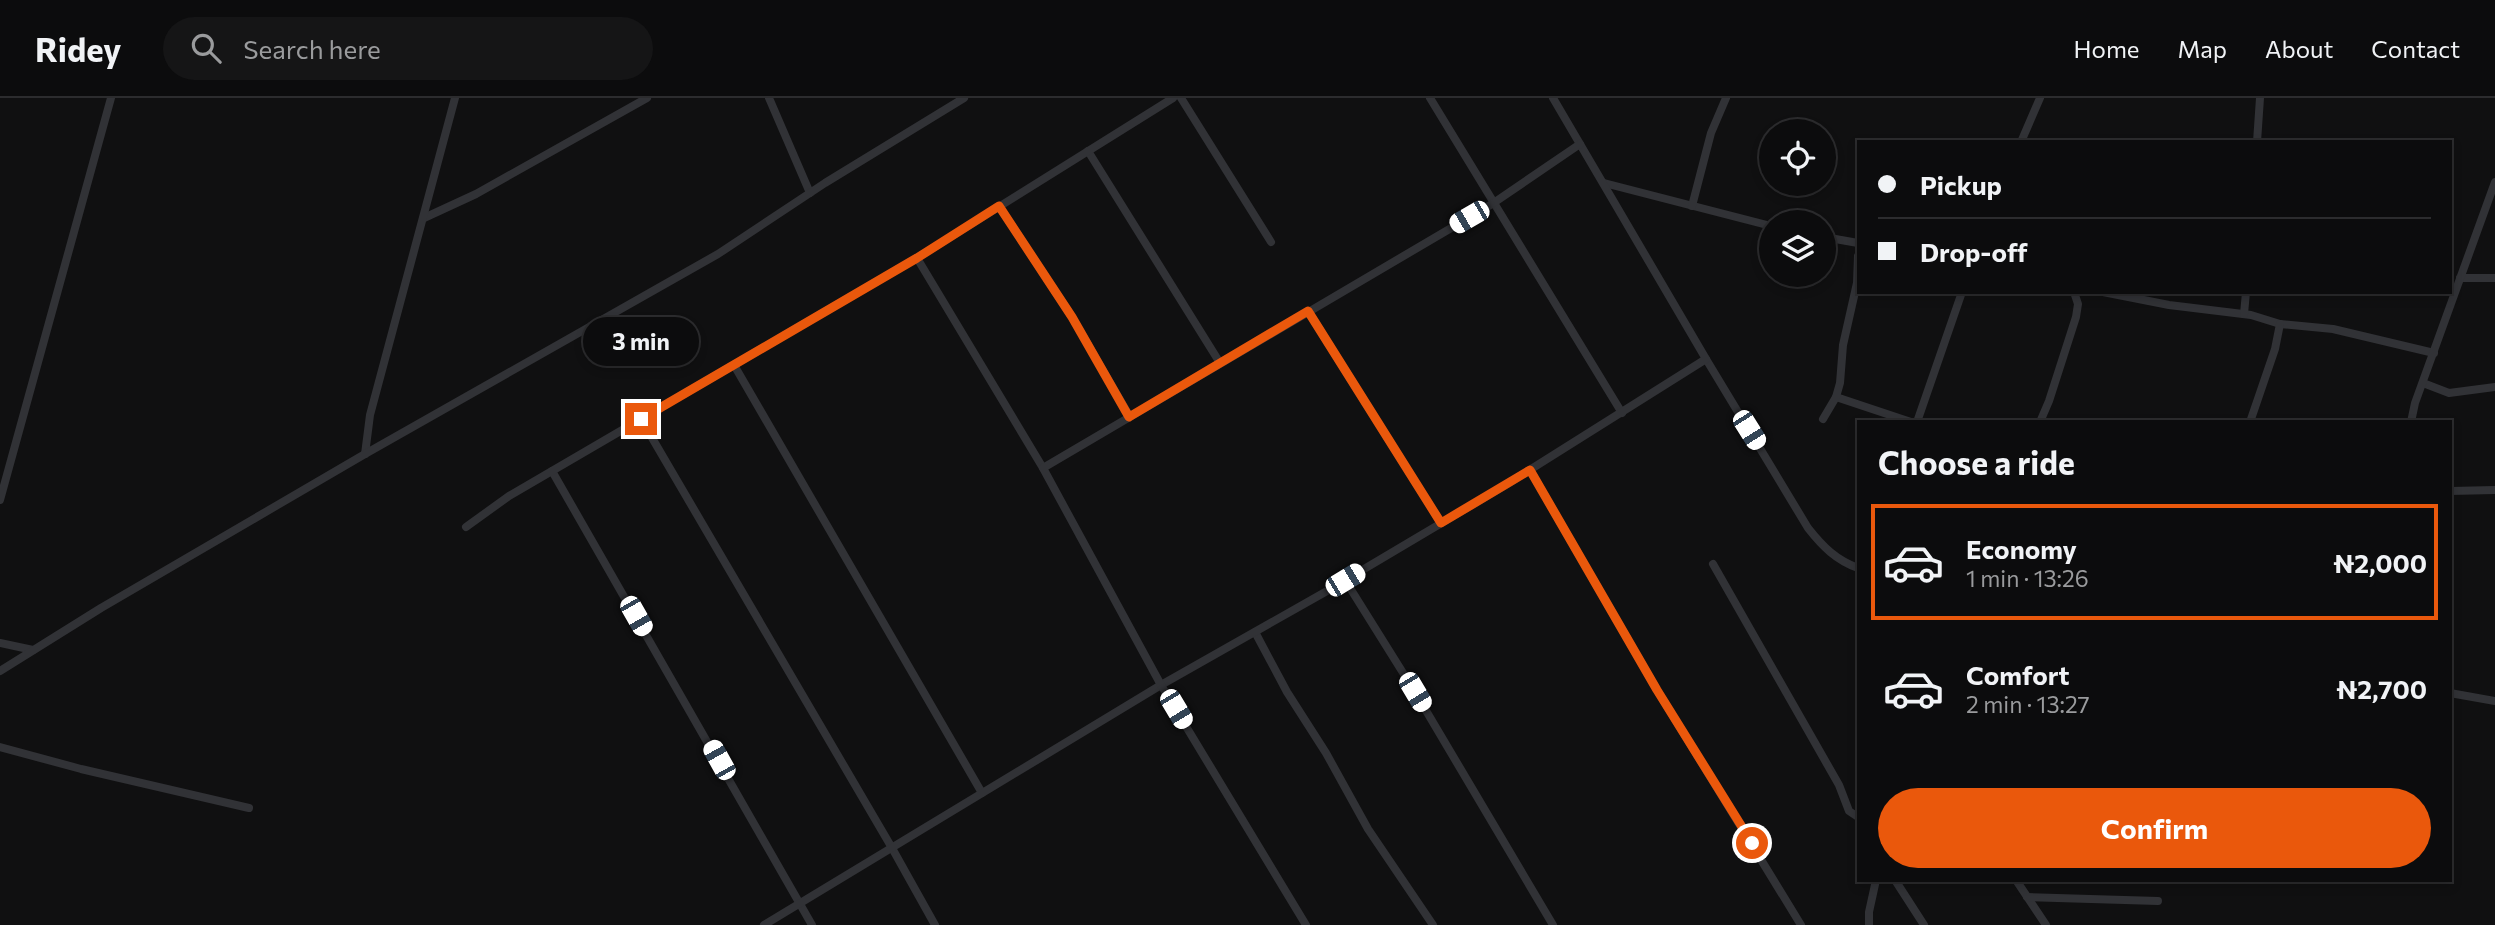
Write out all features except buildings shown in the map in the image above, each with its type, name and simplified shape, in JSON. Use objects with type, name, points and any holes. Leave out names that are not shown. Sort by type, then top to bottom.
[{"type":"street","points":[[0,500],[111,98]]},
{"type":"street","points":[[365,454],[373,404],[455,98]]},
{"type":"street","points":[[424,218],[476,194],[647,98]]},
{"type":"street","points":[[769,98],[810,193]]},
{"type":"street","points":[[0,671],[101,608],[365,454],[718,254],[810,193],[964,98]]},
{"type":"street","points":[[466,527],[509,496],[917,258],[1173,98]]},
{"type":"street","points":[[1181,98],[1271,242]]},
{"type":"street","points":[[1430,98],[1492,204],[1622,412]]},
{"type":"street","points":[[1553,98],[1808,528],[1830,553],[1857,568]]},
{"type":"street","points":[[1692,206],[1711,133],[1726,98]]},
{"type":"street","points":[[2022,140],[2040,98]]},
{"type":"street","points":[[2257,140],[2260,98]]},
{"type":"street","points":[[1043,468],[1492,204],[1580,144]]},
{"type":"street","points":[[1088,151],[1220,363]]},
{"type":"street","points":[[1604,183],[1759,223]]},
{"type":"street","points":[[2412,420],[2495,183]]},
{"type":"street","points":[[999,206],[1072,317],[1129,417]]},
{"type":"street","points":[[1836,239],[1857,243]]},
{"type":"street","points":[[917,258],[1043,468],[1161,685],[1306,925]]},
{"type":"street","points":[[2460,278],[2495,278]]},
{"type":"street","points":[[1823,418],[1836,397],[1857,283]]},
{"type":"street","points":[[1918,420],[1961,294]]},
{"type":"street","points":[[2041,420],[2076,317],[2078,304],[2075,294]]},
{"type":"street","points":[[2114,294],[2244,314],[2280,324],[2333,329],[2434,353]]},
{"type":"street","points":[[2244,314],[2246,294]]},
{"type":"street","points":[[1308,311],[1441,523]]},
{"type":"street","points":[[2251,420],[2276,349],[2280,324]]},
{"type":"street","points":[[764,925],[1161,685],[1530,470],[1706,359]]},
{"type":"street","points":[[734,365],[982,793]]},
{"type":"street","points":[[2423,383],[2449,393],[2495,387]]},
{"type":"street","points":[[1836,397],[1906,420]]},
{"type":"street","points":[[641,419],[935,925]]},
{"type":"street","points":[[1530,470],[1657,690],[1801,925]]},
{"type":"street","points":[[552,471],[812,925]]},
{"type":"street","points":[[2452,491],[2495,490]]},
{"type":"street","points":[[1713,564],[1839,785],[1849,811],[1857,816]]},
{"type":"street","points":[[1345,580],[1415,692],[1553,925]]},
{"type":"street","points":[[1255,632],[1368,829],[1433,925]]},
{"type":"street","points":[[0,643],[33,650]]},
{"type":"street","points":[[2452,694],[2495,701]]},
{"type":"street","points":[[0,747],[249,808]]},
{"type":"street","points":[[1869,925],[1876,882]]},
{"type":"street","points":[[1896,882],[1924,925]]},
{"type":"street","points":[[2017,882],[2046,925]]},
{"type":"street","points":[[2027,897],[2158,901]]},
{"type":"route","points":[[641,419],[917,258],[999,206],[1072,317],[1129,417],[1308,311],[1441,523],[1530,470],[1657,690],[1752,843]]}]
